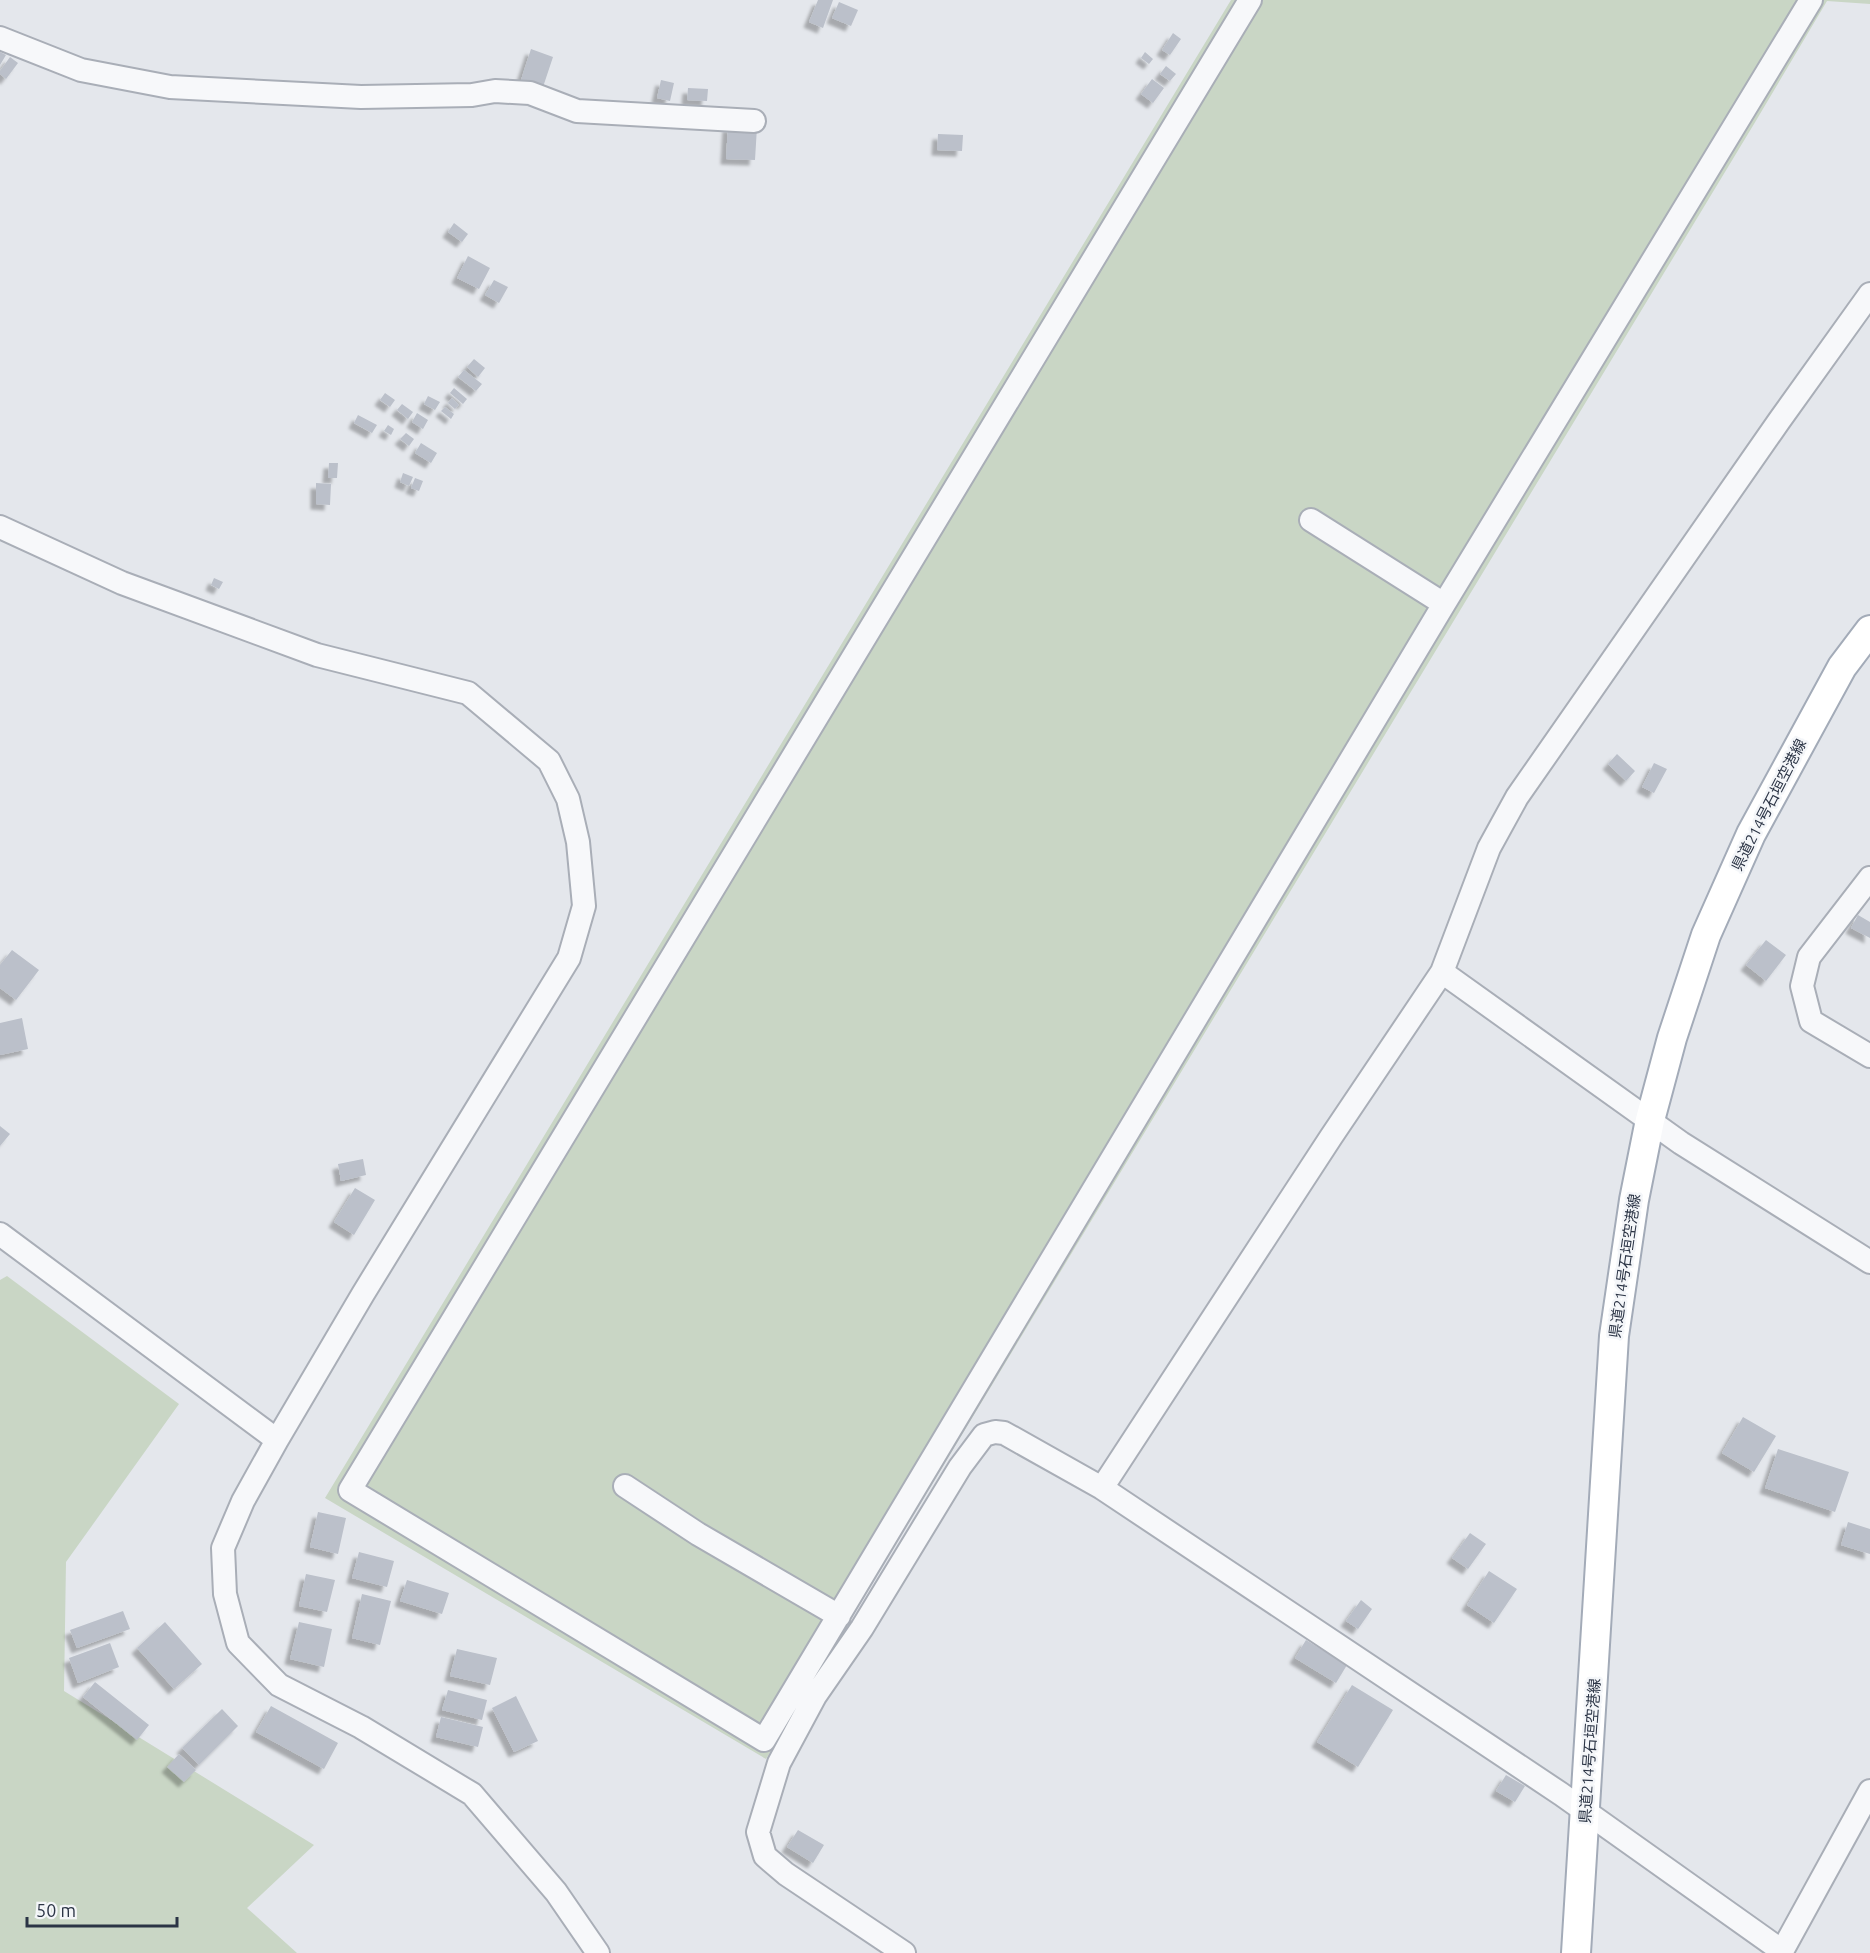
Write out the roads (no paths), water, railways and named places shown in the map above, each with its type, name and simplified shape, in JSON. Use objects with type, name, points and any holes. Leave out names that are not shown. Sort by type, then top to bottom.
[{"type":"main road","name":"県道214号石垣空港線","points":[[1576,1953],[1614,1336],[1634,1200],[1650,1120],[1672,1038],[1707,935],[1751,834],[1842,667],[1870,630]]},
{"type":"street","points":[[1250,0],[350,1490],[764,1740],[1444,604],[1811,0]]},
{"type":"street","points":[[0,38],[81,70],[171,87],[360,97],[472,95],[495,92],[530,93],[577,111],[754,121]]},
{"type":"street","points":[[1102,1488],[1331,1137],[1442,972],[1489,848],[1517,797],[1870,294]]},
{"type":"street","points":[[1311,520],[1444,604]]},
{"type":"street","points":[[0,527],[122,583],[317,656],[468,693],[549,761],[568,799],[578,842],[584,906],[569,957],[363,1294],[277,1440],[243,1501],[223,1548],[225,1594],[238,1643],[279,1684],[361,1727],[472,1794],[556,1892],[598,1953]]},
{"type":"street","points":[[1870,878],[1809,957],[1802,986],[1811,1021],[1870,1056]]},
{"type":"street","points":[[1442,972],[1681,1143],[1870,1262]]},
{"type":"street","points":[[0,1234],[277,1440]]},
{"type":"street","points":[[904,1953],[786,1874],[765,1856],[758,1832],[779,1762],[815,1696],[862,1628],[960,1467],[984,1436],[995,1432],[1004,1433],[1102,1488],[1561,1794],[1782,1952],[1868,1795]]},
{"type":"street","points":[[625,1486],[698,1534],[839,1616]]}]
